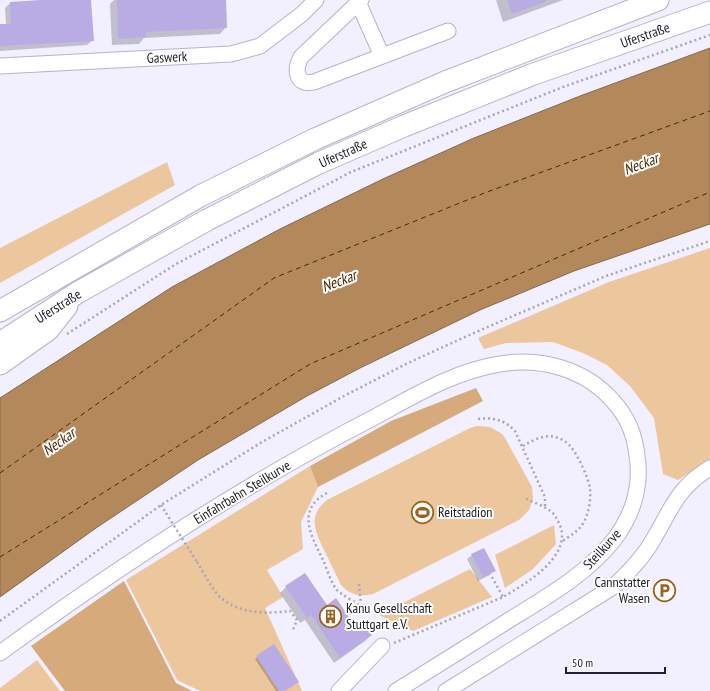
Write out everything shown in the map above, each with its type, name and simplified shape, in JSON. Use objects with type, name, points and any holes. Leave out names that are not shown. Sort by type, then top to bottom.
[{"type":"highway","name":"Uferstraße","points":[[0,311],[200,196],[315,139],[445,82],[658,0]]},
{"type":"highway","name":"Uferstraße","points":[[0,343],[77,293],[207,220],[319,163],[404,126],[524,78],[710,12]]},
{"type":"highway","points":[[0,364],[48,330],[77,293]]},
{"type":"street","name":"Gaswerk","points":[[0,66],[231,54],[260,46],[302,14],[316,0]]},
{"type":"street","points":[[382,56],[359,1],[301,57],[298,62],[297,73],[300,79],[308,84],[382,56],[448,31]]},
{"type":"street","name":"Steilkurve","points":[[396,691],[525,610],[577,575],[591,564],[613,541],[627,519],[633,505],[639,466],[636,448],[632,431],[616,404],[598,386],[575,373],[548,364],[516,362],[500,364]]},
{"type":"street","name":"Einfahrbahn Steilkurve","points":[[0,653],[154,546],[287,465],[347,431],[442,382],[463,374],[500,364]]},
{"type":"street","points":[[446,691],[613,587],[643,556],[681,492],[693,480],[710,468]]},
{"type":"street","points":[[339,691],[382,646]]},
{"type":"path","points":[[65,336],[176,264],[351,172],[563,87],[710,35]]},
{"type":"path","points":[[0,621],[161,505],[262,442],[344,396],[476,332],[606,276],[710,241]]},
{"type":"path","points":[[478,419],[496,419],[508,424],[515,431],[545,497],[545,508]]},
{"type":"path","points":[[522,446],[542,437],[549,436],[559,438],[570,446],[586,477],[590,490],[587,515],[584,523],[578,530],[561,542]]},
{"type":"path","points":[[327,493],[312,507],[308,519],[310,532],[336,590],[361,606],[360,584]]},
{"type":"path","points":[[382,646],[393,644],[503,597],[514,591],[548,566],[558,553],[562,531],[553,513],[524,498]]},
{"type":"path","points":[[161,505],[219,596],[249,611],[263,613],[290,611],[296,620],[292,632]]},
{"type":"path","points":[[492,577],[503,597]]},
{"type":"shaded area","points":[[167,162],[175,185],[0,283],[0,248]]},
{"type":"shaded area","points":[[710,248],[710,460],[678,480],[663,474],[654,418],[630,386],[607,365],[583,353],[553,342],[506,343],[484,349],[478,338],[609,282]]},
{"type":"shaded area","points":[[476,388],[483,401],[318,487],[310,466],[391,421]]},
{"type":"shaded area","name":"Reitstadion","points":[[477,426],[490,427],[502,434],[505,438],[532,487],[533,498],[529,510],[519,520],[373,594],[356,594],[344,588],[341,585],[316,532],[315,519],[321,506],[327,500],[470,428]]},
{"type":"shaded area","points":[[310,466],[318,487],[301,522],[303,549],[267,570],[283,597],[265,608],[302,691],[200,691],[177,680],[126,580]]},
{"type":"shaded area","points":[[554,525],[556,544],[533,569],[505,588],[495,555]]},
{"type":"shaded area","points":[[470,569],[492,597],[413,631],[379,615]]},
{"type":"shaded area","points":[[124,581],[176,683],[192,691],[65,691],[31,646]]},
{"type":"shaded area","points":[[37,660],[60,691],[0,691],[0,688]]},
{"type":"water","name":"Neckar","points":[[710,48],[710,224],[574,271],[480,310],[360,368],[307,396],[198,460],[96,528],[0,597],[0,398],[172,287],[280,229],[385,178],[474,138],[580,96]]},
{"type":"building","points":[[41,0],[91,0],[94,41],[0,46],[0,24],[11,24],[10,2]]},
{"type":"building","points":[[117,0],[226,0],[227,28],[146,32],[146,37],[118,39]]},
{"type":"building","points":[[507,0],[546,0],[547,1],[512,14]]},
{"type":"building","points":[[484,548],[496,571],[483,577],[471,554]]},
{"type":"building","name":"Kanu Gesellschaft Stuttgart e.V.","points":[[305,573],[327,605],[336,598],[355,626],[363,621],[372,635],[340,658],[311,615],[307,618],[285,586]]},
{"type":"building","points":[[274,644],[299,682],[285,691],[279,691],[256,656]]},
{"type":"ferry route","points":[[0,473],[274,278],[487,192],[710,111]]},
{"type":"ferry route","points":[[0,557],[310,364],[710,192]]},
{"type":"place","name":"Reitstadion","points":[[422,512]]},
{"type":"place","name":"Cannstatter Wasen","points":[[665,590]]},
{"type":"place","name":"Kanu Gesellschaft Stuttgart e.V.","points":[[330,616]]}]
